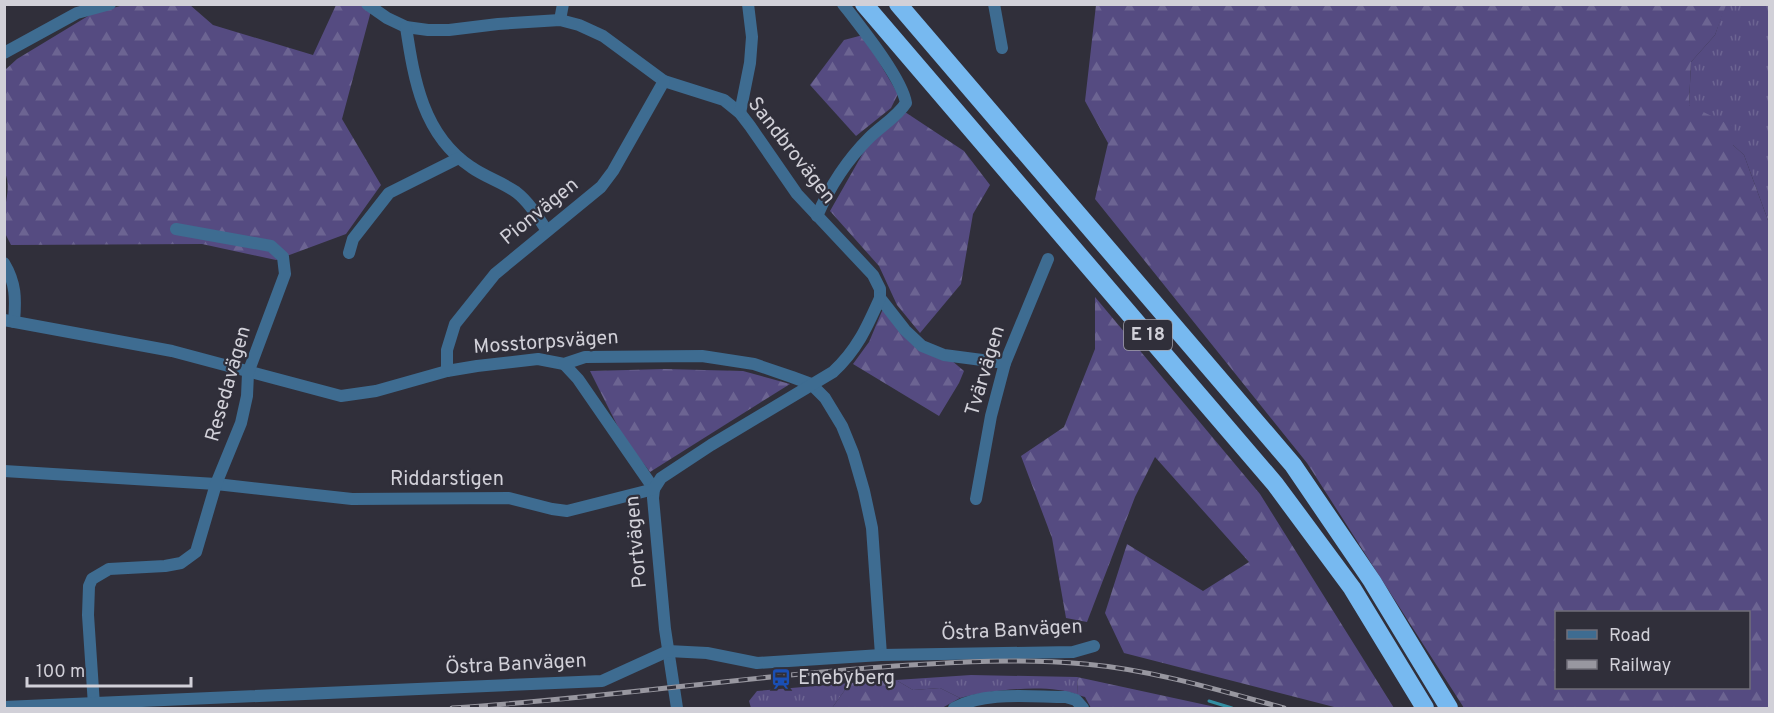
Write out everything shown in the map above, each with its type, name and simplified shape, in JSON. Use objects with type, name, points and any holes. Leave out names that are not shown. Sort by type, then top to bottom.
[{"type":"highway","name":"E 18","points":[[864,4],[1275,484],[1352,588],[1425,708]]},
{"type":"highway","name":"E 18","points":[[898,4],[1293,465],[1371,581],[1449,708]]},
{"type":"street","name":"Sandbrovägen","points":[[368,4],[387,18],[405,27],[449,30],[560,20],[579,25],[603,36],[664,81],[724,100],[740,113],[797,194],[873,275],[880,289],[880,297],[905,330],[922,346],[944,355],[1005,363]]},
{"type":"street","points":[[560,20],[563,4]]},
{"type":"street","points":[[740,113],[750,63],[752,37],[748,4]]},
{"type":"street","points":[[817,216],[828,190],[848,161],[906,103],[905,94],[893,74],[843,4]]},
{"type":"street","points":[[994,4],[1002,48]]},
{"type":"street","points":[[4,53],[77,13],[104,5]]},
{"type":"street","points":[[405,27],[417,92],[426,114],[444,144],[474,169],[517,193],[534,210],[547,231]]},
{"type":"street","name":"Pionvägen","points":[[447,371],[447,350],[455,324],[495,274],[601,187],[613,171],[664,81]]},
{"type":"street","points":[[349,253],[353,239],[389,193],[459,158]]},
{"type":"street","name":"Resedavägen","points":[[94,705],[88,615],[89,586],[92,579],[109,569],[181,563],[196,552],[216,484],[241,423],[247,396],[248,373],[285,274],[283,257],[272,246],[265,243],[176,229]]},
{"type":"street","name":"Tvärvägen","points":[[976,499],[991,416],[1005,363],[1048,259]]},
{"type":"street","points":[[4,263],[12,277],[16,296],[9,321]]},
{"type":"street","points":[[654,489],[661,478],[684,462],[833,372],[849,358],[857,346],[880,297]]},
{"type":"street","name":"Mosstorpsvägen","points":[[9,321],[163,349],[341,396],[376,391],[447,371],[538,359],[564,364],[585,357],[702,356],[754,364],[811,384]]},
{"type":"street","name":"Portvägen","points":[[564,364],[578,379],[654,489],[657,555],[677,708]]},
{"type":"street","points":[[811,384],[825,398],[842,426],[864,491],[872,528],[881,656]]},
{"type":"street","name":"Riddarstigen","points":[[4,471],[216,484],[352,500],[509,498],[567,511],[654,489]]},
{"type":"street","name":"Östra Banvägen","points":[[4,707],[94,705],[602,681],[668,651],[707,653],[757,663],[881,656],[1073,652],[1094,646]]},
{"type":"street","points":[[954,708],[966,702],[992,698],[1066,697],[1079,704]]},
{"type":"green space","points":[[124,5],[190,5],[213,25],[313,55],[336,5],[362,5],[371,11],[342,119],[381,185],[346,234],[276,260],[202,244],[11,245],[5,234],[4,225],[8,187],[5,173],[5,70],[17,59],[93,13]]},
{"type":"green space","points":[[1096,5],[1726,5],[1715,35],[1691,62],[1689,105],[1734,127],[1733,145],[1744,155],[1769,223],[1769,708],[1464,708],[1307,463],[1095,199],[1108,143],[1085,101]]},
{"type":"green space","points":[[1725,5],[1769,5],[1769,223],[1744,155],[1689,105],[1691,62],[1715,35]]},
{"type":"green space","points":[[863,35],[898,94],[891,108],[856,136],[810,85],[844,40]]},
{"type":"green space","points":[[905,112],[964,151],[990,185],[973,214],[961,284],[920,333],[897,305],[879,266],[830,211],[867,146]]},
{"type":"green space","points":[[1095,297],[1260,494],[1394,708],[1338,708],[1124,653],[1105,613],[1127,544],[1203,591],[1249,562],[1155,457],[1135,497],[1087,622],[1066,618],[1052,538],[1021,456],[1064,427],[1095,349]]},
{"type":"green space","points":[[882,311],[887,311],[911,342],[951,360],[964,371],[939,416],[853,364],[869,342]]},
{"type":"green space","points":[[665,369],[743,371],[790,384],[650,472],[623,437],[590,371]]},
{"type":"green space","points":[[971,675],[1077,677],[1078,695],[1052,689],[1019,689],[987,692],[960,698],[940,688],[913,690],[896,680]]},
{"type":"green space","points":[[1077,677],[1220,708],[1091,708],[1085,697],[1078,695]]},
{"type":"green space","points":[[896,680],[913,690],[940,688],[960,698],[942,708],[832,708],[850,683]]},
{"type":"green space","points":[[850,683],[832,708],[751,708],[749,701],[757,691]]},
{"type":"waterway","points":[[1209,701],[1232,708]]},
{"type":"railway","points":[[452,708],[563,699],[839,670],[1014,661],[1061,662],[1136,671],[1284,708]]},
{"type":"place","name":"Enebyberg","points":[[781,679]]}]
